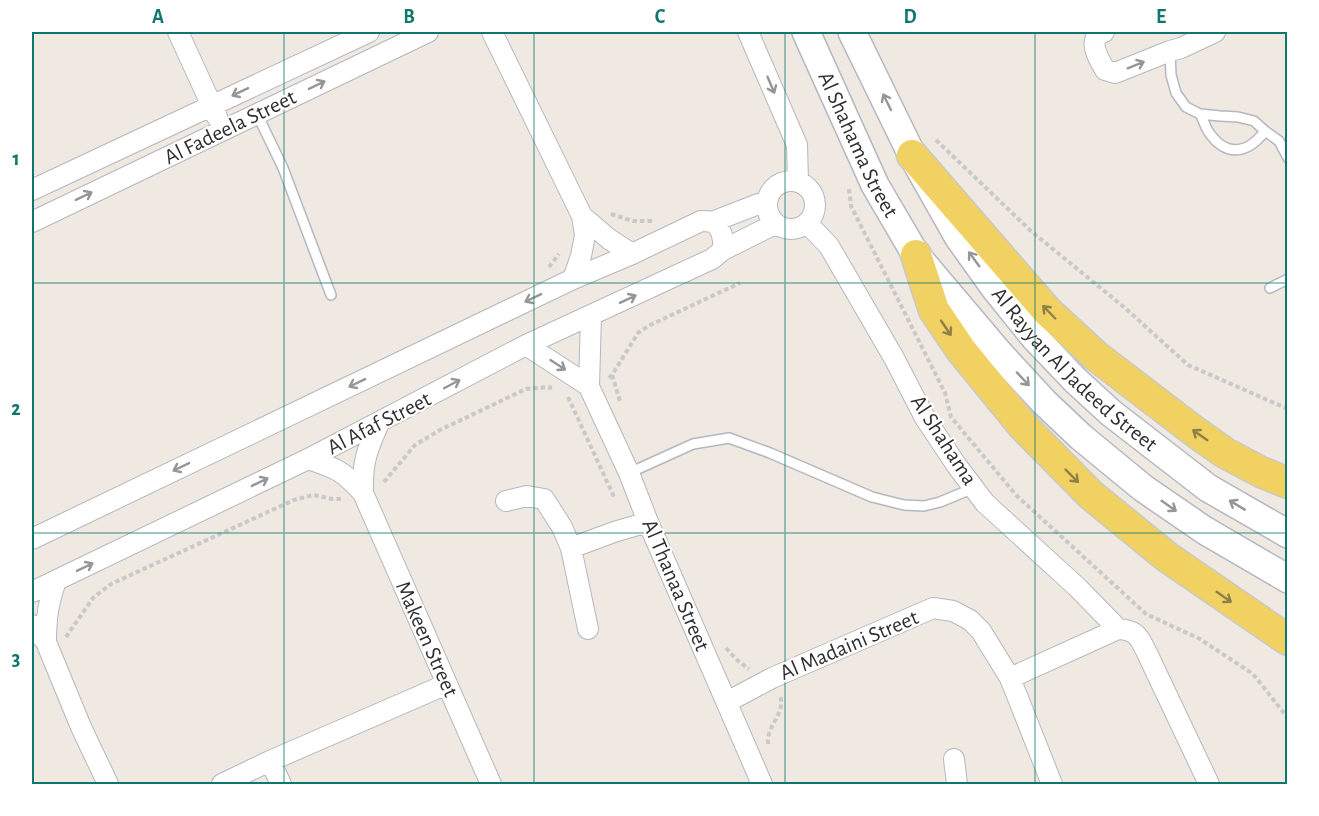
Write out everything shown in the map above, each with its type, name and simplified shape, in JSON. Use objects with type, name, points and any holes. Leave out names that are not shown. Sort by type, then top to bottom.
[{"type":"main road","name":"Al Shahama Street","points":[[806,32],[875,185],[916,255]]},
{"type":"main road","name":"Al Shahama Street","points":[[852,32],[922,146]]},
{"type":"main road","name":"Al Rayyan Al Jadeed Street","points":[[922,146],[959,238],[1035,338],[1111,413],[1208,488],[1287,534]]},
{"type":"main road","points":[[922,146],[1048,312],[1096,356],[1194,431],[1225,453],[1287,483]]},
{"type":"main road","name":"Al Rayyan Al Jadeed Street","points":[[916,255],[998,352],[1044,402],[1081,437],[1143,488],[1204,530],[1287,579]]},
{"type":"main road","points":[[916,255],[934,310],[961,351],[1023,426],[1091,495],[1167,557],[1287,640]]},
{"type":"street","points":[[178,32],[223,130]]},
{"type":"street","name":"Al Fadeela Street","points":[[32,190],[369,32]]},
{"type":"street","name":"Al Fadeela Street","points":[[32,222],[429,32]]},
{"type":"street","points":[[492,32],[582,216],[585,235],[573,279]]},
{"type":"street","points":[[748,32],[797,145],[798,181]]},
{"type":"street","points":[[1104,32],[1099,33],[1094,44],[1105,70],[1115,73],[1181,48],[1215,32]]},
{"type":"street","points":[[790,180],[798,181],[806,185],[811,192],[815,208],[807,223],[791,229],[783,228],[770,218],[766,201],[774,186],[790,180]]},
{"type":"street","name":"Al Afaf Street","points":[[32,539],[573,279],[701,221],[712,222],[766,201]]},
{"type":"street","points":[[582,216],[609,240],[632,254]]},
{"type":"street","points":[[712,222],[721,231],[724,240],[723,250]]},
{"type":"street","name":"Al Shahama","points":[[807,223],[829,246],[894,358],[925,418],[985,503],[1077,587],[1118,629],[1130,630],[1138,635],[1209,784]]},
{"type":"street","name":"Al Afaf Street","points":[[32,592],[380,423],[526,345],[712,260],[723,250],[776,224]]},
{"type":"street","name":"Al Thanaa Street","points":[[591,316],[590,388],[629,473],[762,784]]},
{"type":"street","points":[[526,345],[590,388]]},
{"type":"street","name":"Makeen Street","points":[[364,496],[363,471],[368,450],[380,423]]},
{"type":"street","name":"Makeen Street","points":[[308,459],[334,467],[350,478],[364,496],[491,784]]},
{"type":"street","points":[[506,501],[527,496],[544,499],[562,527],[571,548],[588,629]]},
{"type":"street","points":[[571,548],[648,522]]},
{"type":"street","points":[[48,647],[46,620],[56,581]]},
{"type":"street","name":"Al Madaini Street","points":[[727,702],[772,678],[933,608],[953,611],[969,620],[981,631],[1010,678],[1052,784]]},
{"type":"street","points":[[32,625],[48,647],[81,727],[108,784]]},
{"type":"street","points":[[1010,678],[1118,629]]},
{"type":"street","points":[[222,784],[447,684]]},
{"type":"street","points":[[954,759],[957,784]]},
{"type":"street","points":[[270,761],[280,784]]},
{"type":"lane","points":[[1170,51],[1171,75],[1176,93],[1186,107],[1200,114],[1238,117],[1254,121],[1279,141],[1287,158]]},
{"type":"lane","points":[[257,114],[283,168],[331,295]]},
{"type":"lane","points":[[1200,114],[1214,139],[1229,150],[1243,150],[1252,145],[1264,131]]},
{"type":"lane","points":[[1270,288],[1287,279]]},
{"type":"lane","points":[[629,473],[693,444],[729,438],[872,497],[904,505],[924,506],[974,488]]},
{"type":"path","points":[[922,146],[1032,231],[1125,308],[1188,365],[1287,409]]},
{"type":"path","points":[[567,394],[590,388],[612,375],[638,333],[648,326],[740,283]]},
{"type":"path","points":[[612,375],[623,408]]},
{"type":"path","points":[[48,647],[65,638],[93,598],[111,584],[294,500],[313,495],[333,499],[364,496],[379,487],[415,445],[440,430],[526,389],[548,387],[558,390]]},
{"type":"path","points":[[722,640],[725,647],[748,669],[772,678],[782,699],[782,709],[770,733],[768,745],[770,751]]}]
